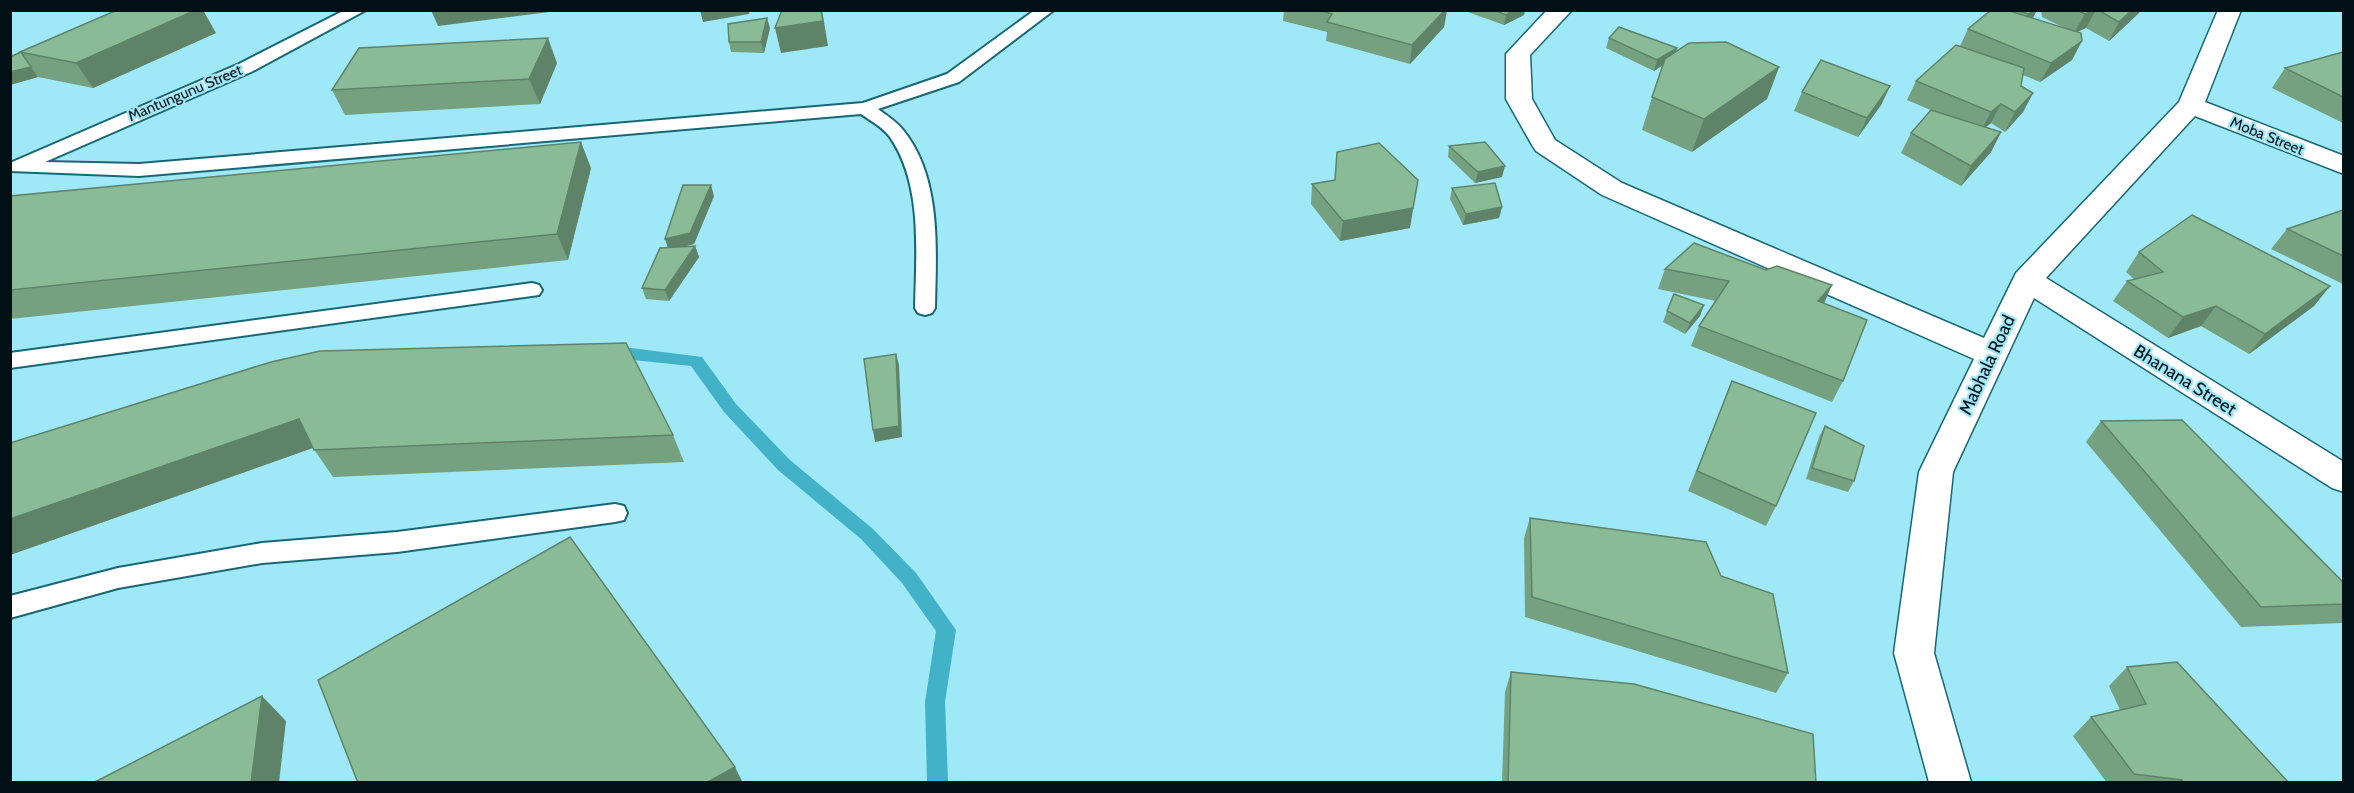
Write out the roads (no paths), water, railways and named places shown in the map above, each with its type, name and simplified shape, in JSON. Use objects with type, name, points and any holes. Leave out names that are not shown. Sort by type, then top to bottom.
[{"type":"street","points":[[1561,10],[1518,54],[1519,99],[1545,145],[1612,189],[1992,354]]},
{"type":"street","name":"Mabhala Road","points":[[1950,783],[1914,653],[1936,472],[2027,280],[2191,105],[2230,10]]},
{"type":"street","name":"Moba Street","points":[[2191,105],[2343,166]]},
{"type":"street","name":"Bhanana Street","points":[[2027,280],[2343,479]]},
{"type":"lane","name":"Mantungunu Street","points":[[14,169],[245,68],[358,10]]},
{"type":"lane","points":[[14,169],[139,170],[865,108],[953,78],[1046,10]]},
{"type":"lane","points":[[865,108],[896,132],[916,170],[927,224],[924,308]]},
{"type":"lane","points":[[10,361],[532,290]]},
{"type":"lane","points":[[10,607],[118,578],[262,553],[397,542],[615,513]]},
{"type":"waterway","points":[[610,353],[623,352],[696,361],[730,408],[784,465],[867,534],[909,578],[946,630],[935,702],[938,782]]}]
